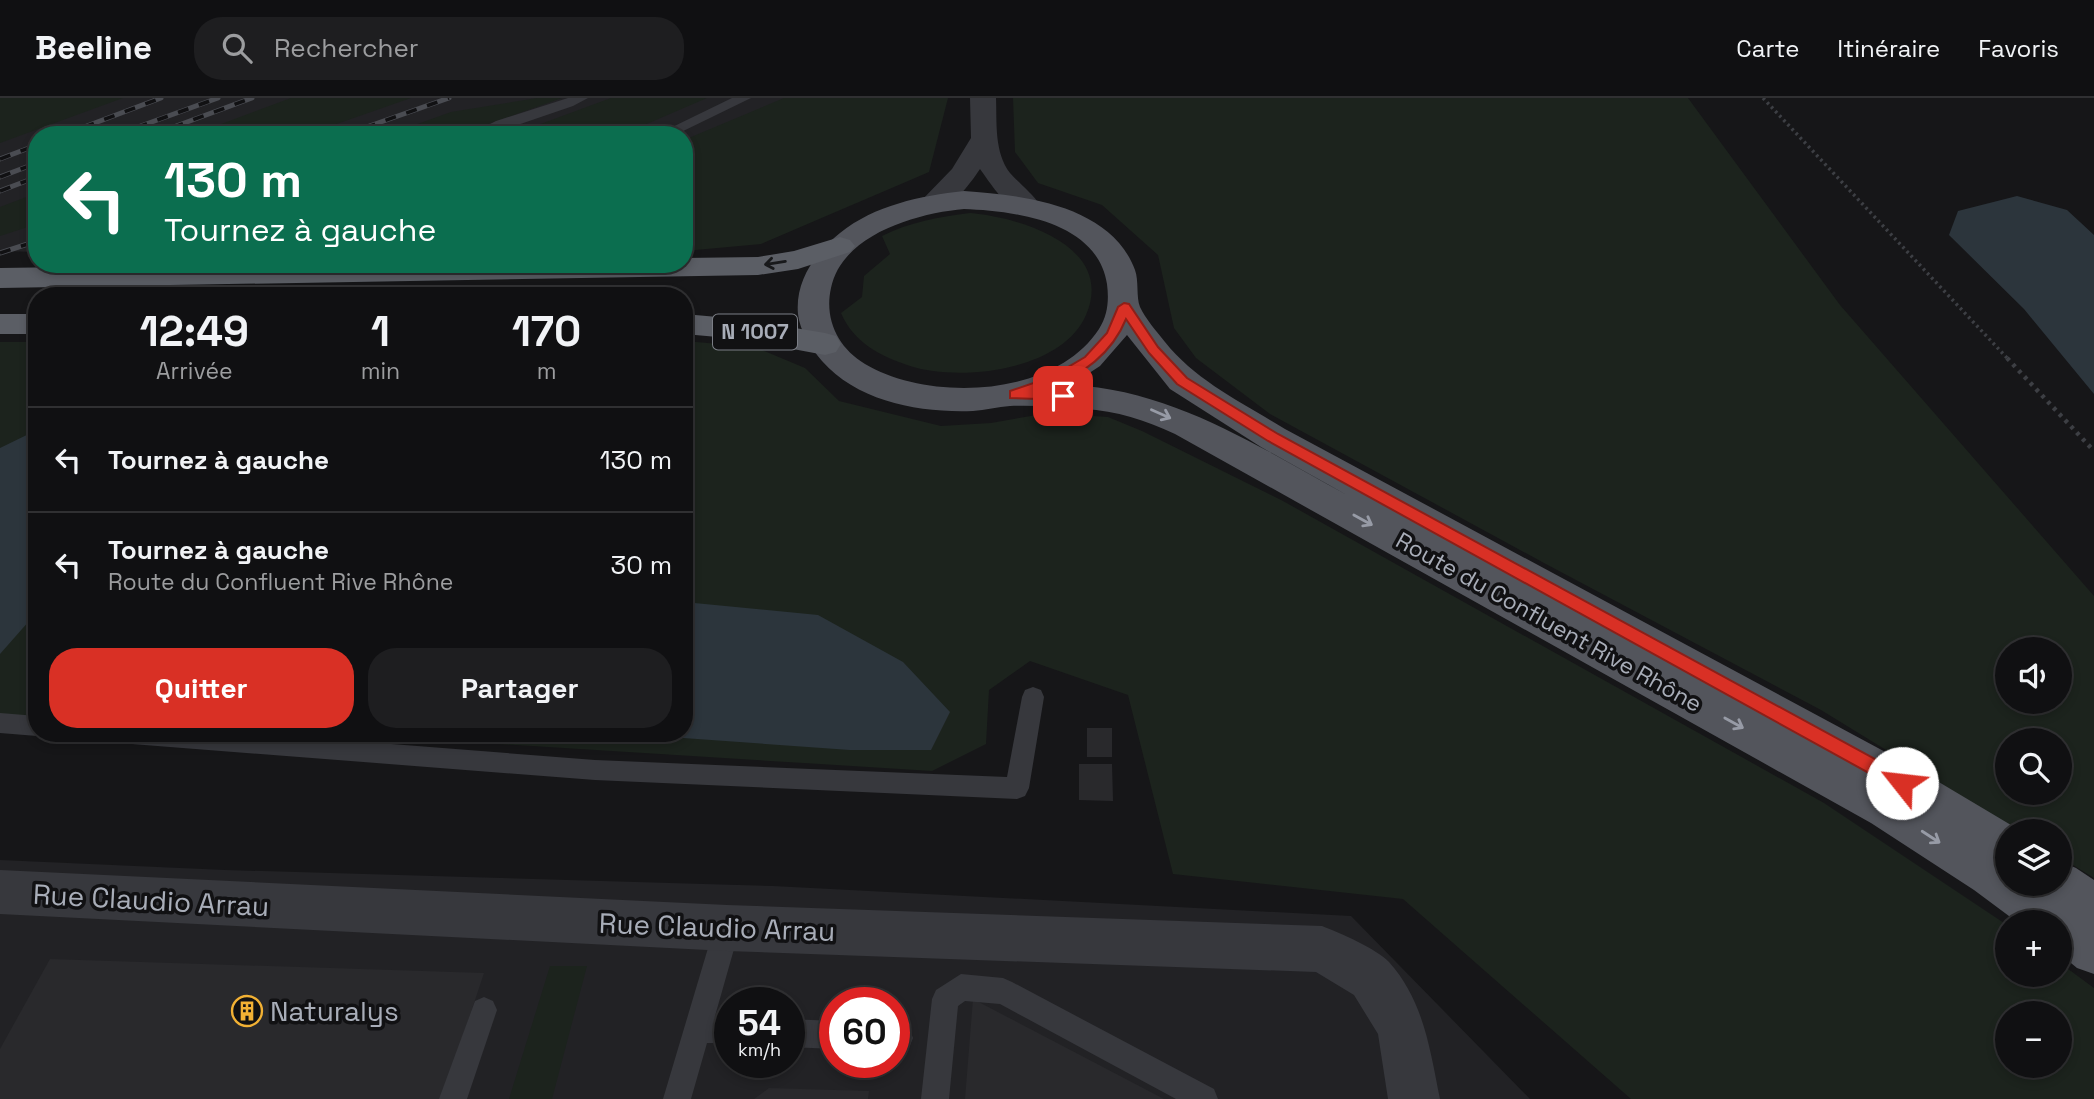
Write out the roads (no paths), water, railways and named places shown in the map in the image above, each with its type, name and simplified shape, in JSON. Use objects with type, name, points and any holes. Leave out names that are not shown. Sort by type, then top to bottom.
[{"type":"highway","points":[[693,267],[758,266],[798,260],[841,246]]},
{"type":"highway","points":[[0,278],[316,273]]},
{"type":"highway","points":[[0,324],[28,324]]},
{"type":"highway","name":"N 1007","points":[[693,325],[740,329],[825,344]]},
{"type":"main road","points":[[964,200],[1027,205],[1071,221],[1089,233],[1106,248],[1118,267],[1124,287],[1124,307],[1113,335],[1090,360],[1056,381],[1014,395],[976,400],[938,400],[902,393],[869,381],[844,365],[825,344],[813,319],[812,293],[822,268],[841,246],[866,227],[898,213],[933,203],[964,200]]},
{"type":"main road","name":"Route du Confluent Rive Rhône","points":[[1124,307],[1154,350],[1182,381],[1273,438],[1890,776],[1995,840]]},
{"type":"main road","name":"Route du Confluent Rive Rhône","points":[[1014,395],[1095,398],[1125,402],[1174,420],[1248,457],[1887,809],[1990,875],[2038,910]]},
{"type":"main road","points":[[2072,891],[2094,907]]},
{"type":"main road","points":[[2072,935],[2094,951]]},
{"type":"street","points":[[983,98],[983,140],[989,166],[1027,205]]},
{"type":"street","points":[[933,203],[956,184],[974,162],[983,140]]},
{"type":"street","name":"Rue Claudio Arrau","points":[[0,892],[727,928],[1322,950],[1371,978],[1401,1026],[1414,1099]]},
{"type":"lane","points":[[493,126],[581,98]]},
{"type":"lane","points":[[683,126],[744,98]]},
{"type":"lane","points":[[235,742],[595,770],[1017,788],[1033,697]]},
{"type":"lane","points":[[0,723],[28,725]]},
{"type":"lane","points":[[677,1099],[727,928]]},
{"type":"lane","points":[[935,1099],[945,999],[961,987],[1003,991],[1204,1099]]},
{"type":"lane","points":[[453,1099],[484,1010]]},
{"type":"lane","points":[[697,1029],[714,1030]]},
{"type":"railway","points":[[87,126],[161,98]]},
{"type":"railway","points":[[141,126],[218,98]]},
{"type":"railway","points":[[176,126],[252,98]]},
{"type":"railway","points":[[370,126],[449,98]]},
{"type":"railway","points":[[0,159],[28,148]]},
{"type":"railway","points":[[0,177],[28,166]]},
{"type":"railway","points":[[0,191],[28,180]]},
{"type":"railway","points":[[0,253],[28,244]]},
{"type":"place","name":"Naturalys","points":[[247,1011]]}]
